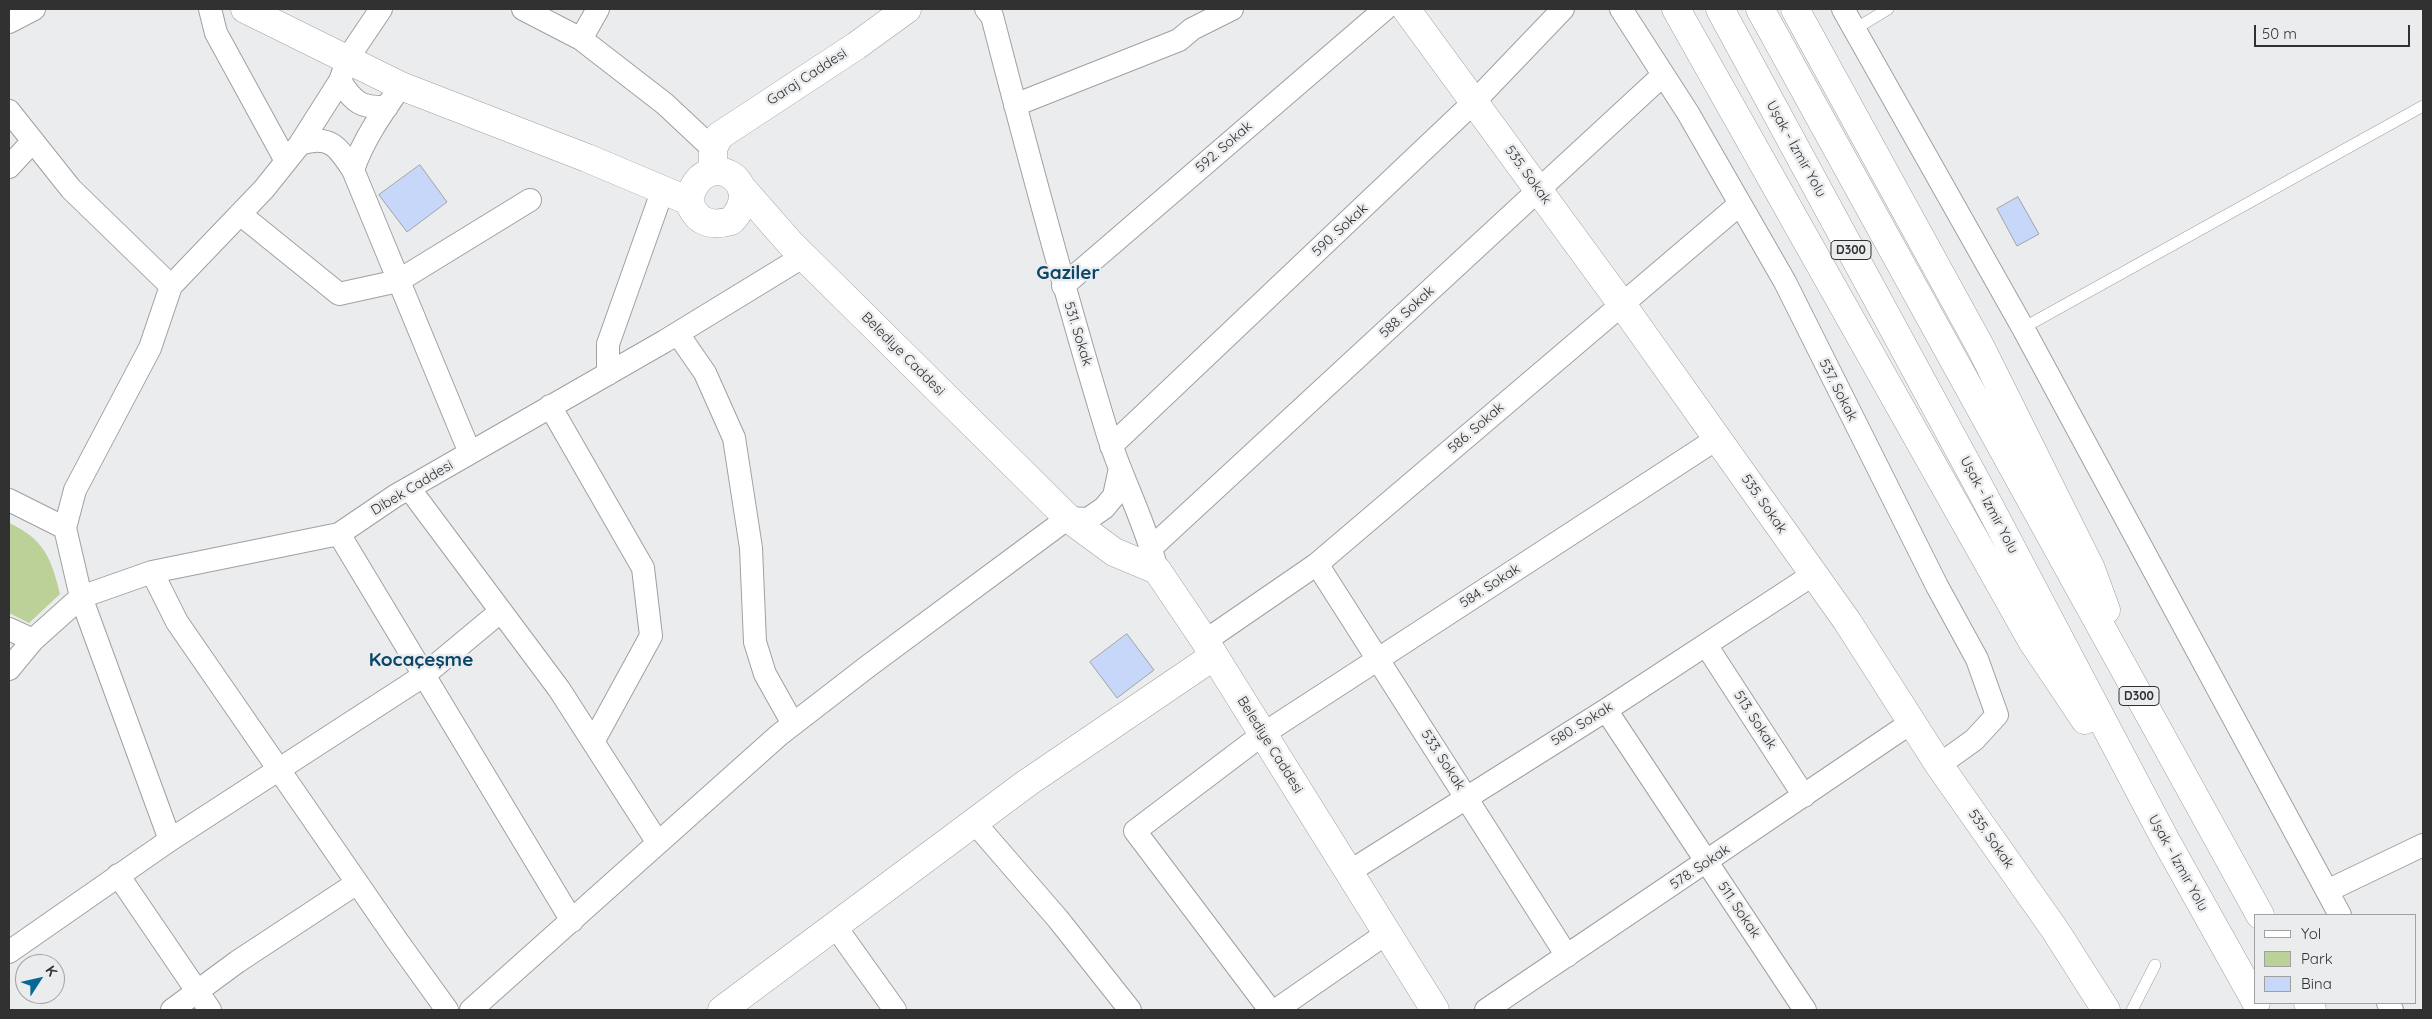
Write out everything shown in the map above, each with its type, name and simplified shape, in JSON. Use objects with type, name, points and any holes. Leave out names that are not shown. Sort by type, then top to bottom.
[{"type":"main road","points":[[244,9],[344,70],[394,97],[663,190],[689,201]]},
{"type":"main road","name":"Garaj Caddesi","points":[[713,160],[719,136],[730,127],[856,46],[907,9]]},
{"type":"main road","name":"535. Sokak","points":[[1406,9],[1621,303],[1847,621],[1939,765],[2055,930],[2106,1010]]},
{"type":"main road","points":[[1676,9],[2032,641],[2164,839]]},
{"type":"main road","name":"Uşak - İzmir Yolu","points":[[1720,9],[1982,492],[2164,839],[2254,998]]},
{"type":"main road","name":"D300","points":[[1760,9],[2017,478],[2259,914]]},
{"type":"main road","points":[[1795,9],[1995,374],[2091,569],[2135,689]]},
{"type":"main road","points":[[731,222],[743,203],[741,187],[730,174],[713,160],[693,186],[689,201],[695,216],[702,221],[715,225],[731,222],[797,249]]},
{"type":"main road","name":"Belediye Caddesi","points":[[741,187],[797,249],[1068,518],[1114,552],[1154,559],[1434,1010]]},
{"type":"main road","points":[[722,1010],[749,1002],[835,926],[1210,649]]},
{"type":"street","points":[[9,22],[34,9]]},
{"type":"street","points":[[210,9],[216,33],[293,152]]},
{"type":"street","points":[[170,840],[81,597],[65,528],[75,490],[150,348],[171,286],[240,214],[293,152],[381,9]]},
{"type":"street","points":[[523,9],[581,39],[665,104],[713,160]]},
{"type":"street","points":[[581,39],[598,9]]},
{"type":"street","name":"531. Sokak","points":[[986,9],[992,16],[1063,286],[1111,446],[1144,525],[1154,559]]},
{"type":"street","points":[[1015,105],[1179,40],[1192,29],[1232,9]]},
{"type":"street","name":"592. Sokak","points":[[1063,286],[1385,9]]},
{"type":"street","name":"590. Sokak","points":[[1111,446],[1474,102],[1563,9]]},
{"type":"street","name":"537. Sokak","points":[[1621,9],[1663,74],[1785,282],[1937,586],[1978,659],[1997,715],[1974,740],[1939,765]]},
{"type":"street","points":[[1843,9],[2023,328],[2339,914]]},
{"type":"street","name":"588. Sokak","points":[[1154,559],[1539,190],[1663,74]]},
{"type":"street","points":[[353,170],[358,156],[394,97]]},
{"type":"street","points":[[9,111],[71,189],[171,286]]},
{"type":"street","points":[[293,152],[314,139],[328,141],[342,153],[353,170],[470,453]]},
{"type":"street","points":[[9,167],[33,141]]},
{"type":"street","points":[[608,374],[608,344],[663,190]]},
{"type":"street","points":[[240,214],[339,294],[398,281],[530,200]]},
{"type":"street","name":"586. Sokak","points":[[1210,649],[1318,564],[1621,303],[1740,204]]},
{"type":"street","name":"Dibek Caddesi","points":[[9,669],[33,640],[81,597],[152,572],[339,534],[409,488],[678,334],[797,249]]},
{"type":"street","points":[[678,334],[705,373],[734,438],[751,548],[755,642],[766,674],[794,724]]},
{"type":"street","points":[[550,406],[643,568],[651,636],[593,742]]},
{"type":"street","name":"584. Sokak","points":[[1270,1010],[1135,831],[1263,734],[1718,438]]},
{"type":"street","points":[[471,1010],[794,724],[866,667],[1068,518],[1088,519],[1104,508],[1114,496],[1120,468]]},
{"type":"street","points":[[409,488],[559,689],[658,843]]},
{"type":"street","points":[[9,500],[65,528]]},
{"type":"street","points":[[339,534],[572,921]]},
{"type":"street","name":"533. Sokak","points":[[1318,564],[1567,956]]},
{"type":"street","points":[[152,572],[177,622],[447,1010]]},
{"type":"street","name":"580. Sokak","points":[[1349,872],[1606,710],[1814,574]]},
{"type":"street","points":[[9,952],[118,875],[278,768],[423,676],[501,611]]},
{"type":"street","points":[[9,629],[33,640]]},
{"type":"street","name":"513. Sokak","points":[[1706,645],[1804,796]]},
{"type":"street","name":"511. Sokak","points":[[1606,710],[1805,1010]]},
{"type":"street","name":"578. Sokak","points":[[1486,1010],[1912,722]]},
{"type":"street","points":[[974,822],[1058,919],[1130,1010]]},
{"type":"street","points":[[2327,891],[2423,845]]},
{"type":"street","points":[[118,875],[210,1010]]},
{"type":"street","points":[[172,1010],[237,962],[357,883]]},
{"type":"street","points":[[835,926],[895,1010]]},
{"type":"street","points":[[1276,1010],[1387,933]]},
{"type":"lane","points":[[1855,29],[1888,9]]},
{"type":"lane","points":[[2023,328],[2423,106]]},
{"type":"lane","points":[[2132,1010],[2155,965]]},
{"type":"green space","points":[[9,523],[30,536],[44,551],[53,570],[60,594],[29,623],[9,613]]},
{"type":"building","points":[[420,165],[447,202],[407,232],[379,195]]},
{"type":"building","points":[[2018,197],[2039,234],[2017,246],[1997,209]]},
{"type":"building","points":[[1127,634],[1154,670],[1117,698],[1090,662]]},
{"type":"district","name":"Gaziler","points":[[1068,273]]},
{"type":"district","name":"Kocaçeşme","points":[[421,660]]}]
